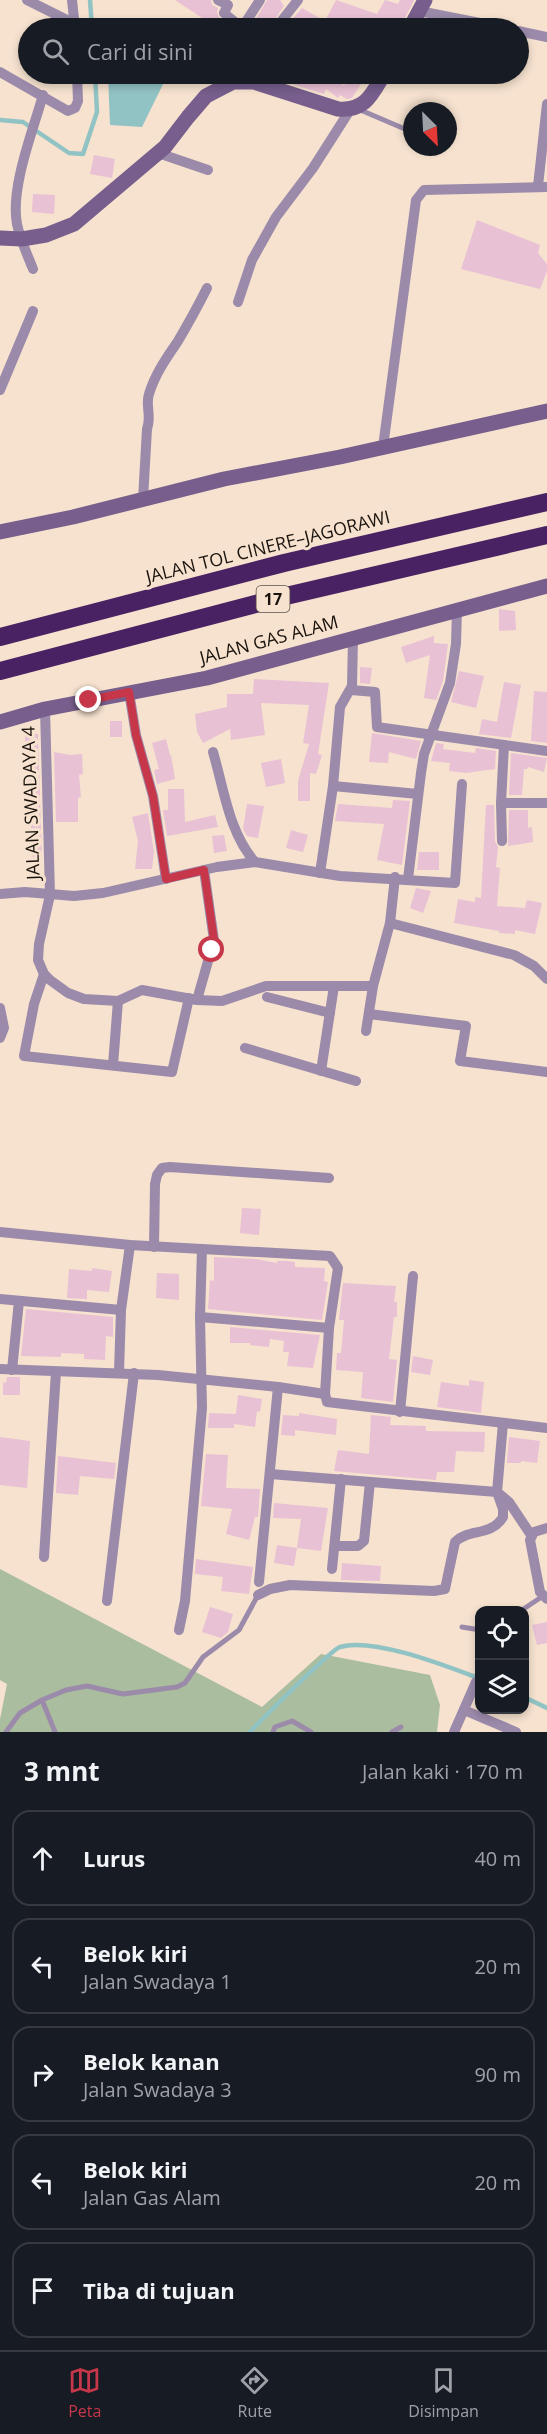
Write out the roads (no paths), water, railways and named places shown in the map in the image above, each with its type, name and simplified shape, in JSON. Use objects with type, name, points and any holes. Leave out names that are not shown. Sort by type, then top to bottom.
[{"type":"highway","name":"JALAN TOL CINERE–JAGORAWI","points":[[0,637],[284,563],[547,502]]},
{"type":"highway","name":"17","points":[[0,671],[286,596],[547,535]]},
{"type":"main road","points":[[0,238],[21,239],[46,236],[74,224],[158,153],[206,96],[226,84]]},
{"type":"main road","points":[[260,84],[322,104],[353,109],[371,96],[378,84]]},
{"type":"main road","points":[[0,532],[224,479],[547,411]]},
{"type":"main road","name":"JALAN GAS ALAM","points":[[0,722],[45,709],[207,678],[547,586]]},
{"type":"street","points":[[27,0],[60,18]]},
{"type":"street","points":[[72,0],[74,18]]},
{"type":"street","points":[[218,0],[228,5],[224,13],[230,18]]},
{"type":"street","points":[[248,18],[260,0]]},
{"type":"street","points":[[284,18],[298,0]]},
{"type":"street","points":[[422,6],[468,18]]},
{"type":"street","points":[[529,33],[547,37]]},
{"type":"street","points":[[0,72],[18,82]]},
{"type":"street","points":[[22,84],[65,109],[73,110],[78,101],[77,84]]},
{"type":"street","points":[[33,269],[21,239],[16,203],[28,144],[42,95]]},
{"type":"street","points":[[383,447],[416,200],[424,190],[542,186],[547,104]]},
{"type":"street","points":[[238,302],[252,260],[261,243],[353,109]]},
{"type":"street","points":[[158,153],[208,170]]},
{"type":"street","points":[[144,499],[147,429],[151,419],[147,405],[149,394],[165,358],[178,340],[207,288]]},
{"type":"street","points":[[0,390],[33,311]]},
{"type":"street","points":[[408,879],[424,754],[445,702],[452,674],[457,609]]},
{"type":"street","points":[[320,873],[333,786],[340,707],[343,698],[351,690],[353,638]]},
{"type":"street","points":[[351,690],[375,693],[377,727],[547,751]]},
{"type":"street","points":[[129,692],[136,735],[153,796],[166,879]]},
{"type":"street","name":"JALAN SWADAYA 4","points":[[44,974],[38,960],[39,944],[50,896],[45,709]]},
{"type":"street","points":[[502,841],[504,745]]},
{"type":"street","points":[[213,752],[240,843],[255,862]]},
{"type":"street","points":[[0,894],[25,892],[50,896],[103,892],[204,870],[255,862],[292,866],[320,873],[455,883],[462,784]]},
{"type":"street","points":[[333,786],[418,794]]},
{"type":"street","points":[[501,803],[547,803]]},
{"type":"street","points":[[204,870],[214,940],[193,999],[172,1072],[24,1056],[34,1004],[44,974],[68,993],[84,999],[118,1001],[142,990],[193,999],[222,1001],[266,986],[373,986]]},
{"type":"street","points":[[366,1031],[373,986],[390,923],[395,878]]},
{"type":"street","points":[[390,923],[514,955],[534,966],[547,980]]},
{"type":"street","points":[[321,1071],[334,986]]},
{"type":"street","points":[[267,997],[330,1013]]},
{"type":"street","points":[[113,1065],[118,1001]]},
{"type":"street","points":[[0,1008],[4,1028],[0,1038]]},
{"type":"street","points":[[369,1014],[466,1026],[460,1061],[547,1072]]},
{"type":"street","points":[[245,1048],[356,1081]]},
{"type":"street","points":[[154,1246],[155,1184],[162,1168],[329,1178]]},
{"type":"street","points":[[0,1232],[130,1245],[330,1257],[338,1268],[329,1328],[325,1394],[325,1400],[329,1404],[547,1428]]},
{"type":"street","points":[[119,1372],[122,1310],[130,1245]]},
{"type":"street","points":[[179,1630],[185,1601],[202,1408],[200,1317],[202,1249]]},
{"type":"street","points":[[400,1412],[414,1276]]},
{"type":"street","points":[[0,1299],[122,1310]]},
{"type":"street","points":[[12,1370],[19,1301]]},
{"type":"street","points":[[200,1317],[329,1328]]},
{"type":"street","points":[[0,1369],[134,1373],[278,1386],[325,1394]]},
{"type":"street","points":[[44,1557],[56,1372]]},
{"type":"street","points":[[107,1601],[134,1373]]},
{"type":"street","points":[[259,1582],[278,1386]]},
{"type":"street","points":[[258,1595],[270,1589],[290,1585],[443,1590],[447,1585],[455,1542],[465,1534],[476,1534],[493,1529],[503,1517],[503,1509],[497,1492],[503,1423]]},
{"type":"street","points":[[270,1474],[497,1492],[509,1502],[531,1536],[530,1540],[545,1598]]},
{"type":"street","points":[[332,1569],[340,1479]]},
{"type":"street","points":[[334,1546],[358,1546],[364,1542],[370,1482]]},
{"type":"street","points":[[531,1536],[538,1530],[547,1528]]},
{"type":"street","points":[[454,1732],[475,1684]]},
{"type":"street","points":[[464,1710],[516,1732]]},
{"type":"lane","points":[[353,109],[403,128]]},
{"type":"lane","points":[[6,1732],[20,1713],[66,1690],[87,1686],[123,1694],[177,1687],[185,1683],[203,1657],[239,1630],[258,1595]]},
{"type":"lane","points":[[529,1607],[545,1598]]},
{"type":"lane","points":[[462,1627],[475,1629]]},
{"type":"lane","points":[[42,1700],[55,1732]]},
{"type":"lane","points":[[273,1732],[275,1727],[292,1721],[311,1732]]},
{"type":"lane","points":[[392,1732],[401,1727]]},
{"type":"water","points":[[108,84],[163,84],[142,127],[110,125]]},
{"type":"waterway","points":[[90,0],[91,18]]},
{"type":"waterway","points":[[0,120],[23,122],[69,153],[83,154],[97,112],[96,84]]},
{"type":"waterway","points":[[250,1732],[340,1647],[354,1645],[390,1649],[475,1677]]},
{"type":"waterway","points":[[529,1699],[547,1708]]}]
